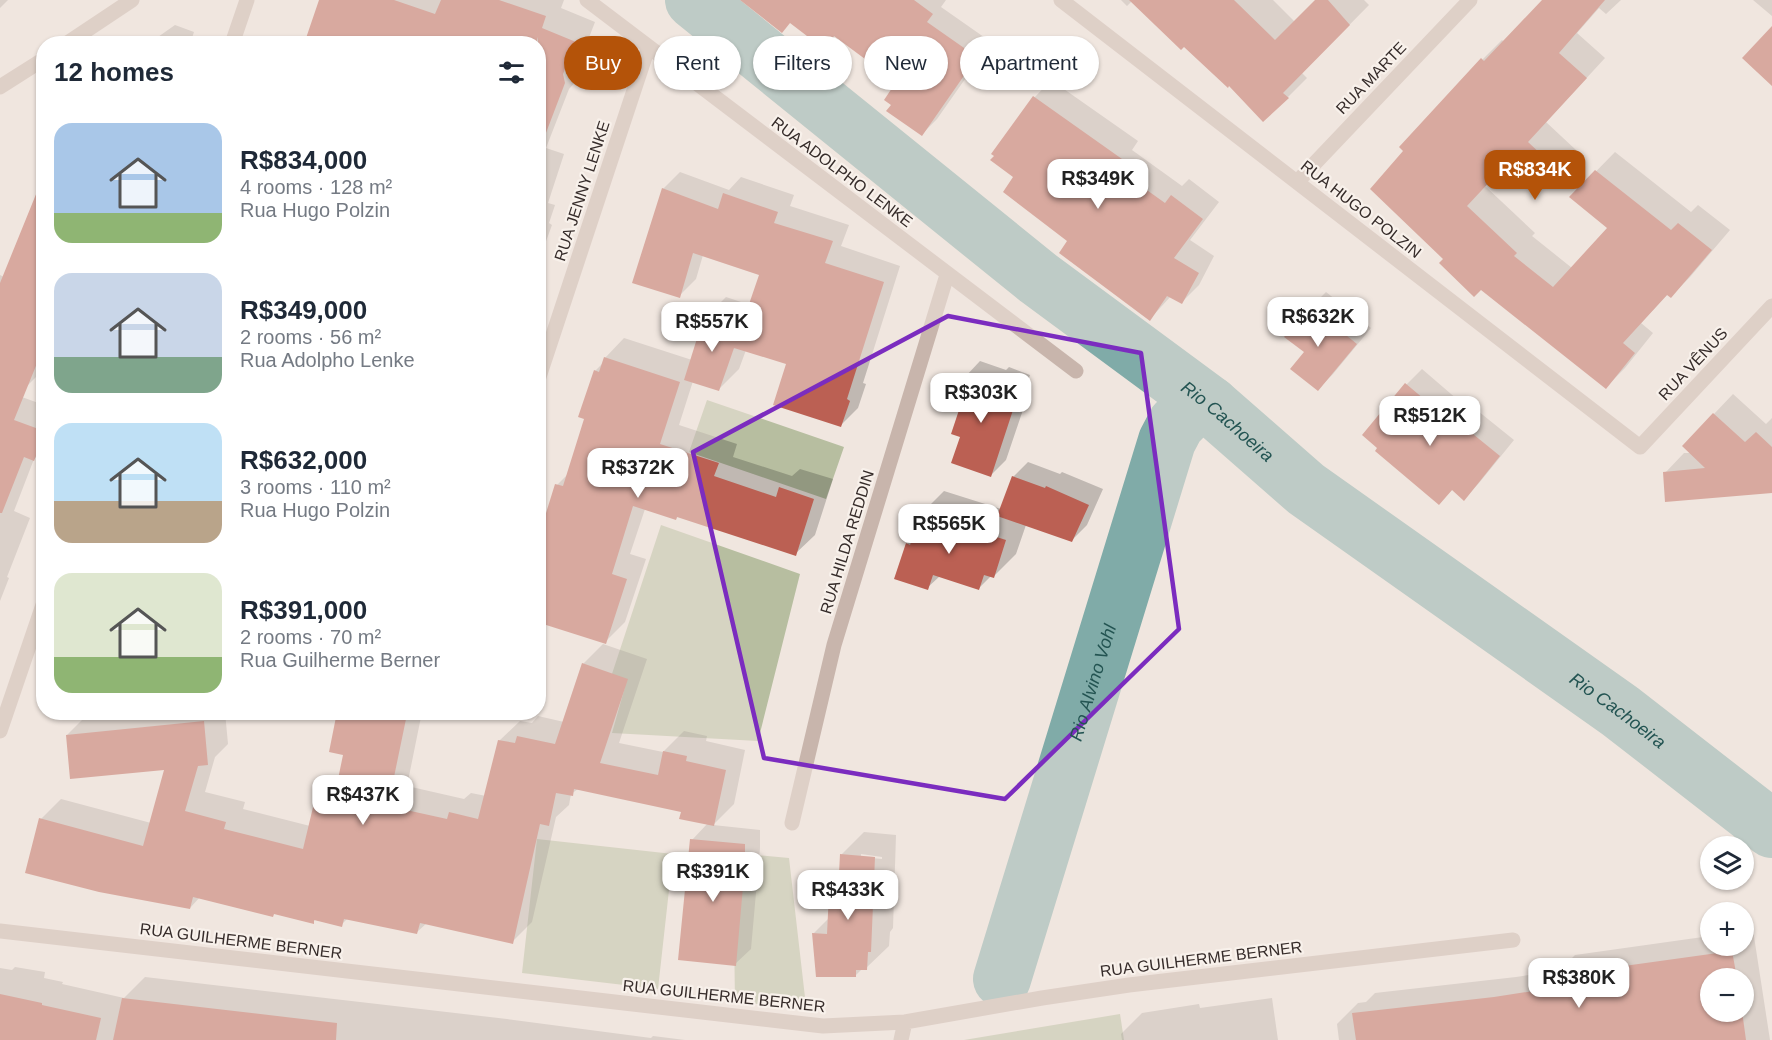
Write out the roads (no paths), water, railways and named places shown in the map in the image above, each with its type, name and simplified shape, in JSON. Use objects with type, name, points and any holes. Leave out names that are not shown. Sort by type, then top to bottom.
[{"type":"street","points":[[78,36],[132,0]]},
{"type":"street","points":[[235,36],[247,0]]},
{"type":"street","name":"RUA ADOLPHO LENKE","points":[[587,0],[1076,371]]},
{"type":"street","name":"RUA HUGO POLZIN","points":[[1061,0],[1640,447]]},
{"type":"street","name":"RUA MARTE","points":[[1297,182],[1470,0]]},
{"type":"street","name":"RUA JENNY LENKE","points":[[546,356],[648,48]]},
{"type":"street","points":[[0,87],[36,63]]},
{"type":"street","name":"RUA HILDA REDDIN","points":[[792,823],[834,645],[947,275]]},
{"type":"street","name":"RUA VÊNUS","points":[[1640,447],[1772,306]]},
{"type":"street","points":[[0,731],[36,625]]},
{"type":"street","name":"RUA GUILHERME BERNER","points":[[0,931],[823,1026],[905,1022],[1129,985],[1513,940]]},
{"type":"street","points":[[901,1040],[905,1022]]},
{"type":"waterway","name":"Rio Cachoeira","points":[[694,0],[1038,278],[1210,405],[1306,489],[1620,711],[1772,829]]},
{"type":"waterway","name":"Rio Alvino Vohl","points":[[1002,979],[1167,441],[1176,424],[1190,410],[1210,405]]}]
